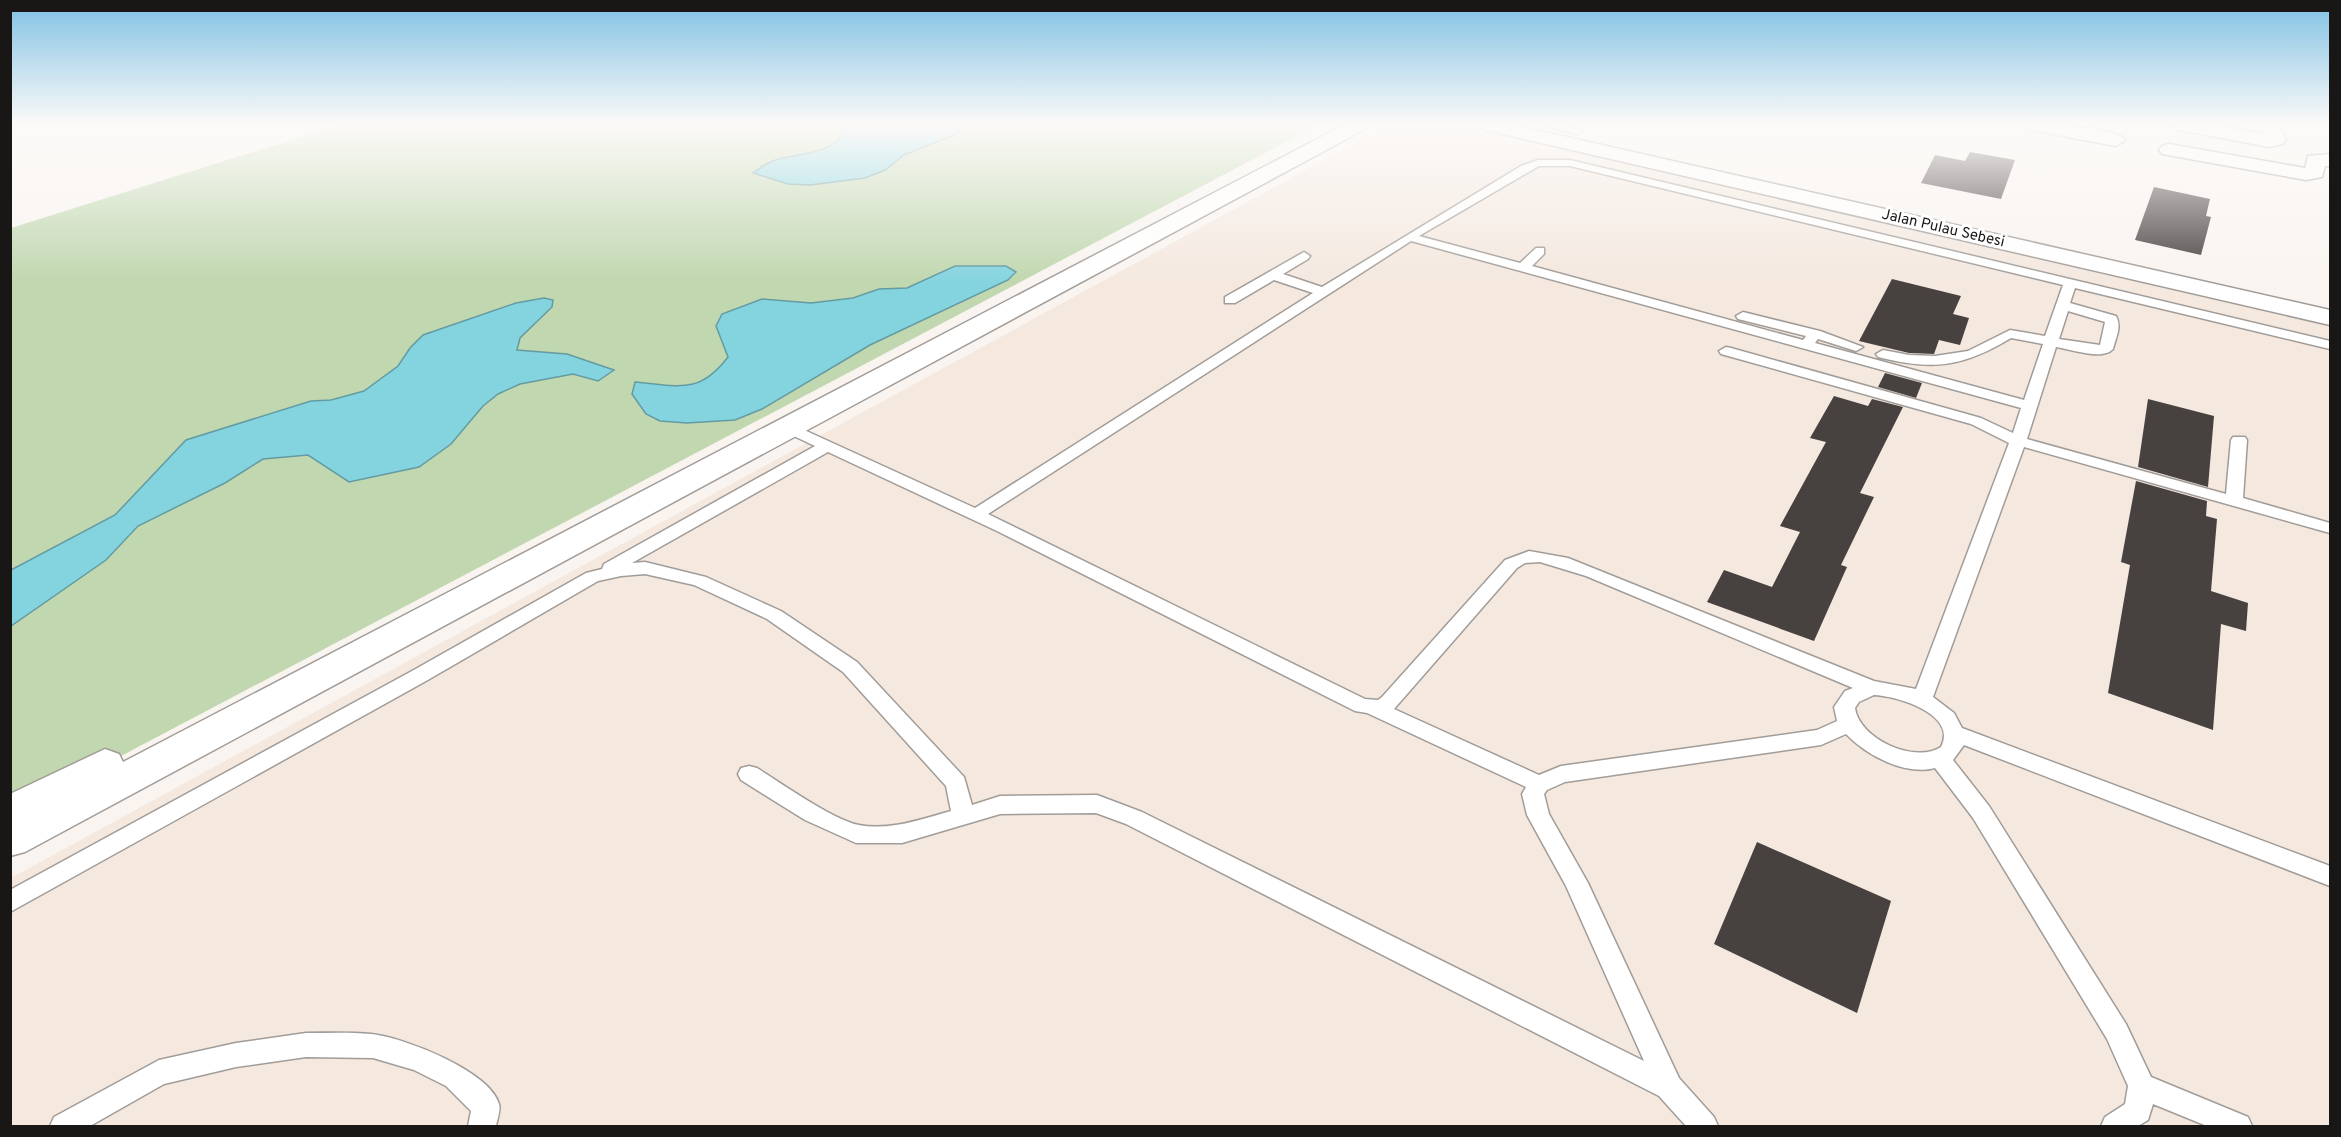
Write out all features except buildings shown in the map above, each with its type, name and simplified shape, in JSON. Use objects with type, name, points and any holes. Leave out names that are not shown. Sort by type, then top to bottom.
[{"type":"street","points":[[10,813],[559,529],[1227,177]]},
{"type":"street","points":[[10,840],[1259,177]]},
{"type":"street","name":"Jalan Pulau Sebesi","points":[[1759,177],[2331,318]]},
{"type":"lane","points":[[975,515],[1409,237],[1510,177]]},
{"type":"lane","points":[[1629,177],[2331,345]]},
{"type":"lane","points":[[1409,237],[1719,322],[1731,316],[1746,317],[1810,340],[2030,406]]},
{"type":"lane","points":[[1523,268],[1540,250]]},
{"type":"lane","points":[[1230,300],[1304,256]]},
{"type":"lane","points":[[1273,275],[1324,292]]},
{"type":"lane","points":[[1922,699],[2018,441],[2070,283]]},
{"type":"lane","points":[[1810,340],[1932,362],[1972,355],[2010,334],[2092,350],[2106,349],[2109,346],[2113,322],[2111,319],[2064,306]]},
{"type":"lane","points":[[1726,351],[1976,421],[2018,441],[2331,528]]},
{"type":"lane","points":[[786,427],[975,515],[1349,700],[1373,708],[1539,784]]},
{"type":"lane","points":[[2234,501],[2238,440]]},
{"type":"lane","points":[[10,902],[828,446]]},
{"type":"lane","points":[[1373,708],[1389,702],[1511,564],[1525,557],[1547,559],[1592,572],[1872,688],[1903,692],[1922,699],[1943,716],[1954,733],[1956,744],[1951,753],[1940,759],[1915,761],[1888,754],[1860,737],[1848,724],[1844,712],[1846,701],[1854,693],[1872,688]]},
{"type":"lane","points":[[592,577],[637,568],[668,571],[700,581],[774,615],[850,668],[913,734],[956,783],[963,815]]},
{"type":"lane","points":[[1704,1126],[1669,1087],[1576,883],[1538,815],[1533,795],[1539,784],[1561,774],[1821,737],[1848,724]]},
{"type":"lane","points":[[1954,733],[2331,876]]},
{"type":"lane","points":[[1940,759],[1981,812],[2111,1022],[2141,1086],[2138,1111],[2115,1126]]},
{"type":"lane","points":[[749,774],[813,814],[856,834],[902,834],[1000,805],[1097,804],[1134,818],[1669,1087]]},
{"type":"lane","points":[[64,1126],[159,1073],[236,1055],[317,1045],[373,1046],[419,1059],[455,1077],[486,1106],[482,1126]]},
{"type":"lane","points":[[2141,1086],[2238,1126]]},
{"type":"shaded area","points":[[1293,177],[1700,177],[2330,322],[2330,1126],[11,1126],[11,878]]},
{"type":"green space","points":[[173,177],[1219,177],[11,814],[11,228]]},
{"type":"water","points":[[766,177],[867,177],[810,185],[788,184]]},
{"type":"water","points":[[955,266],[1006,266],[1016,272],[1008,280],[870,345],[762,409],[735,420],[687,423],[660,421],[646,414],[632,394],[635,382],[676,386],[697,383],[707,378],[728,357],[716,326],[722,314],[762,299],[811,303],[853,298],[879,289],[907,288]]},
{"type":"water","points":[[544,298],[553,300],[552,307],[520,338],[517,350],[567,354],[614,370],[598,381],[573,374],[520,384],[498,394],[483,406],[451,444],[419,467],[349,482],[308,455],[263,459],[225,483],[138,526],[106,560],[11,626],[11,570],[115,515],[186,440],[311,401],[331,400],[364,391],[398,366],[410,348],[423,335],[516,303]]}]
